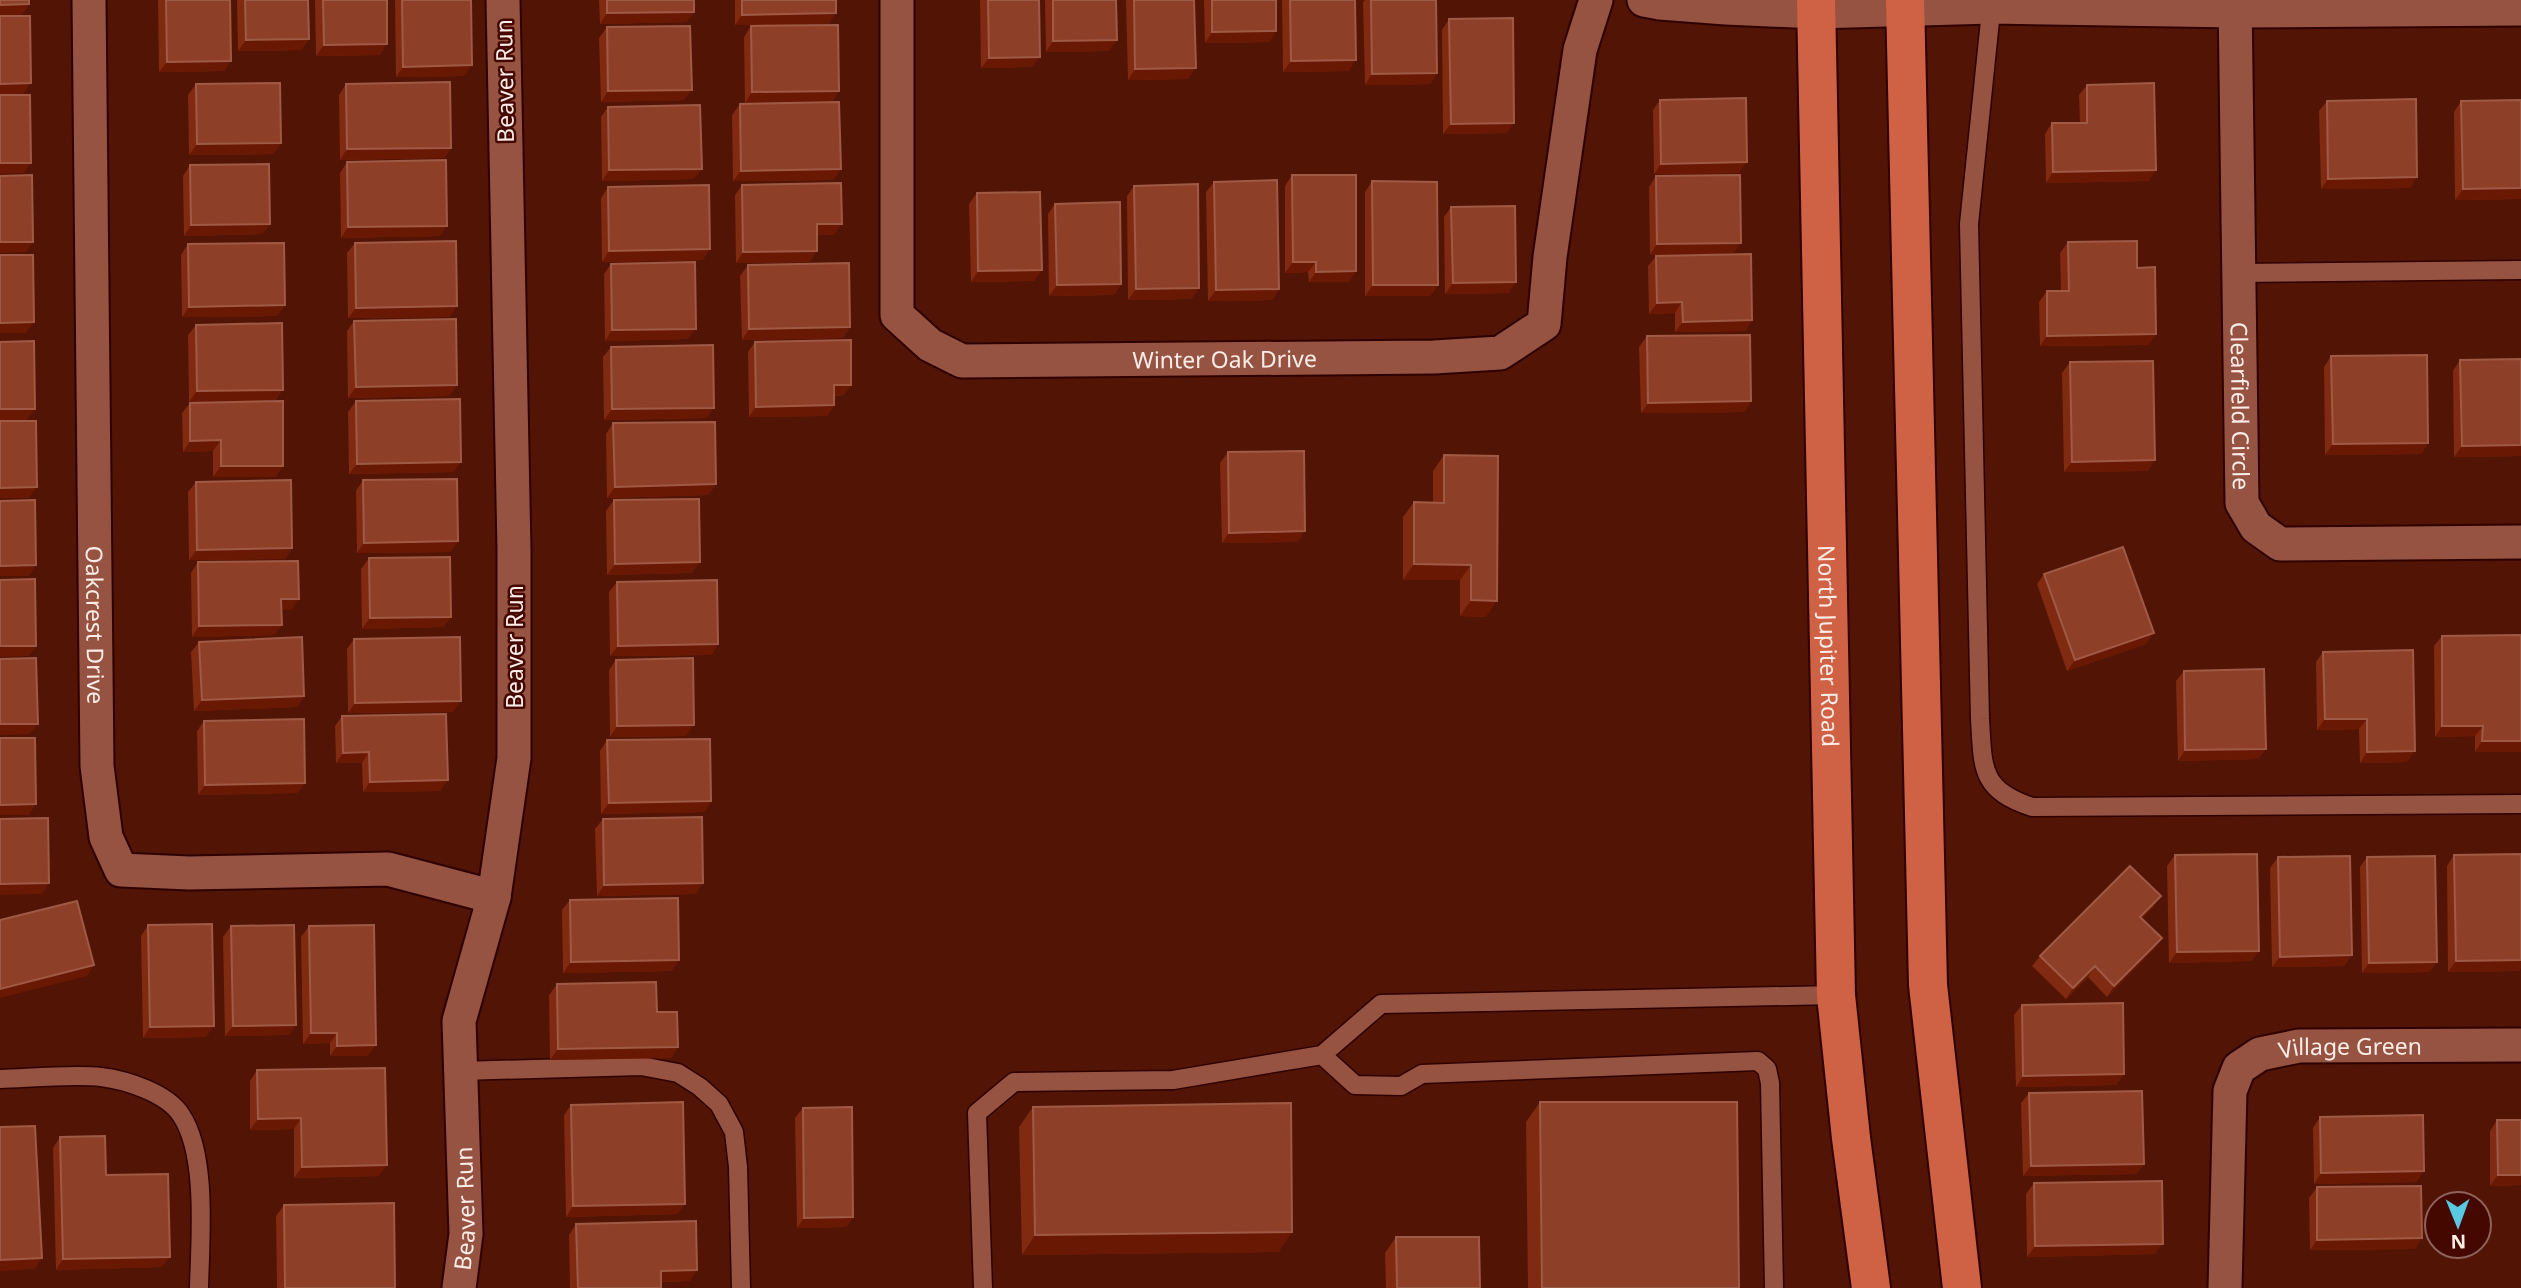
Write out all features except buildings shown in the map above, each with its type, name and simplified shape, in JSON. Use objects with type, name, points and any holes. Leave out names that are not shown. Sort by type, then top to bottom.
[{"type":"main road","points":[[1905,4],[1928,985],[1962,1288]]},
{"type":"main road","name":"North Jupiter Road","points":[[1816,6],[1836,995],[1871,1288]]},
{"type":"street","name":"Oakcrest Drive","points":[[89,0],[97,766],[106,837],[121,870],[189,873],[388,869],[494,897]]},
{"type":"street","name":"Beaver Run","points":[[459,1288],[466,1234],[459,1021],[494,897],[514,758],[514,536],[503,0]]},
{"type":"street","name":"Winter Oak Drive","points":[[897,0],[897,315],[930,345],[962,361],[976,361],[1434,357],[1500,353],[1544,324],[1550,257],[1580,50],[1596,0]]},
{"type":"street","points":[[1644,0],[1700,6],[1992,4],[2521,9]]},
{"type":"street","name":"Clearfield Circle","points":[[2236,6],[2242,503],[2256,527],[2280,544],[2521,542]]},
{"type":"street","name":"Village Green","points":[[2225,1288],[2230,1091],[2239,1068],[2260,1054],[2299,1046],[2521,1045]]},
{"type":"lane","points":[[1992,4],[1969,224],[1980,719],[1982,753],[1992,784],[2003,796],[2032,807],[2521,804]]},
{"type":"lane","points":[[2239,273],[2521,271]]},
{"type":"lane","points":[[984,1288],[977,1113],[1014,1082],[1173,1080],[1322,1055],[1381,1004],[1836,995]]},
{"type":"lane","points":[[1322,1055],[1355,1085],[1401,1086],[1422,1074],[1758,1061],[1768,1069],[1770,1083],[1774,1288]]},
{"type":"lane","points":[[460,1070],[641,1066],[678,1073],[700,1087],[719,1104],[734,1132],[738,1167],[741,1288]]},
{"type":"lane","points":[[0,1079],[102,1077],[160,1095],[181,1114],[192,1140],[201,1192],[199,1288]]}]
